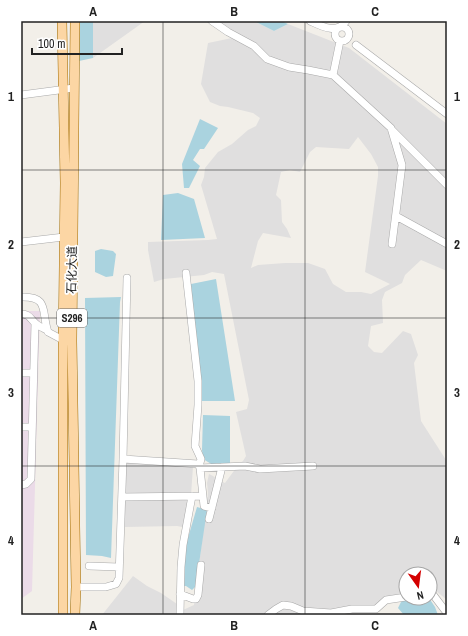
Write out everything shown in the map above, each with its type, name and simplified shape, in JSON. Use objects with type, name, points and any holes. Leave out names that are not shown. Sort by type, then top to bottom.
[{"type":"main road","name":"石化大道","points":[[62,21],[65,183],[64,237],[76,587],[75,615]]},
{"type":"main road","name":"石化大道","points":[[63,615],[67,340],[75,21]]},
{"type":"street","points":[[212,21],[228,32],[254,46],[268,59],[289,67],[333,75],[391,128],[447,185]]},
{"type":"street","points":[[310,21],[327,28],[345,28],[356,45]]},
{"type":"street","points":[[333,75],[339,40],[335,32],[346,21]]},
{"type":"street","points":[[339,40],[346,40],[349,36],[346,21]]},
{"type":"street","points":[[327,28],[339,40],[356,45],[447,114]]},
{"type":"street","points":[[21,95],[74,88]]},
{"type":"street","points":[[391,128],[402,165],[392,244]]},
{"type":"street","points":[[396,216],[447,244]]},
{"type":"street","points":[[21,242],[64,237]]},
{"type":"street","points":[[186,273],[198,382],[196,446],[201,459],[199,466],[204,506],[212,508]]},
{"type":"street","points":[[76,587],[106,587],[116,584],[119,578],[128,278]]},
{"type":"street","points":[[21,297],[36,298],[40,300],[43,306],[47,330]]},
{"type":"street","points":[[21,314],[28,315],[35,323],[48,332],[67,340]]},
{"type":"street","points":[[21,485],[26,484],[31,479],[35,323]]},
{"type":"street","points":[[21,373],[34,373]]},
{"type":"street","points":[[21,427],[32,427]]},
{"type":"street","points":[[123,459],[199,466],[245,466],[260,469],[313,466]]},
{"type":"street","points":[[209,519],[222,467]]},
{"type":"street","points":[[180,615],[183,545],[192,496]]},
{"type":"street","points":[[122,497],[203,496]]},
{"type":"street","points":[[180,594],[196,599],[198,594],[201,565]]},
{"type":"street","points":[[89,566],[119,567]]},
{"type":"street","points":[[268,615],[283,605],[291,606],[303,612],[331,613],[352,609],[376,609],[386,600],[398,598]]},
{"type":"street","points":[[438,601],[447,613]]},
{"type":"shaded area","points":[[93,21],[145,21],[93,58]]},
{"type":"shaded area","points":[[205,21],[254,21],[274,31],[288,24],[349,48],[447,124],[447,271],[421,260],[405,275],[402,283],[385,292],[382,300],[383,323],[371,326],[368,346],[374,352],[382,353],[403,331],[411,334],[418,355],[414,363],[421,421],[447,460],[447,600],[438,593],[438,566],[398,566],[398,594],[377,606],[332,615],[102,615],[133,576],[147,586],[161,593],[183,610],[194,605],[209,474],[225,483],[246,456],[236,412],[247,409],[249,400],[224,274],[212,272],[204,275],[164,279],[154,282],[148,250],[148,242],[217,239],[201,185],[205,168],[218,152],[232,144],[248,130],[256,126],[260,118],[253,113],[220,106],[210,102],[201,84],[208,43],[232,38]],"holes":[[[358,137],[371,154],[378,167],[365,272],[390,284],[371,294],[346,292],[333,284],[325,269],[308,263],[258,265],[251,268],[258,241],[263,233],[291,238],[282,222],[281,200],[276,195],[281,172],[290,170],[300,172],[310,152],[316,147],[349,149]]]},
{"type":"shaded area","points":[[21,311],[40,311],[32,591],[21,599]]},
{"type":"shaded area","points":[[122,462],[193,466],[188,528],[177,526],[125,527],[123,478],[119,467],[119,464]]},
{"type":"water","points":[[78,21],[93,21],[93,58],[79,61]]},
{"type":"water","points":[[254,21],[281,21],[288,24],[274,31]]},
{"type":"water","points":[[200,119],[218,128],[204,149],[200,149],[193,160],[200,166],[189,188],[184,188],[182,164]]},
{"type":"water","points":[[178,193],[194,199],[205,238],[161,240],[163,195]]},
{"type":"water","points":[[101,249],[113,251],[116,254],[113,276],[106,277],[95,272],[95,251]]},
{"type":"water","points":[[216,279],[235,401],[201,401],[191,284]]},
{"type":"water","points":[[121,297],[111,558],[86,555],[85,298]]},
{"type":"water","points":[[203,415],[230,416],[230,464],[213,465],[203,459]]},
{"type":"water","points":[[197,507],[207,510],[196,584],[192,590],[186,586],[181,586],[183,555]]},
{"type":"water","points":[[399,606],[434,606],[438,615],[404,615],[398,608]]}]
